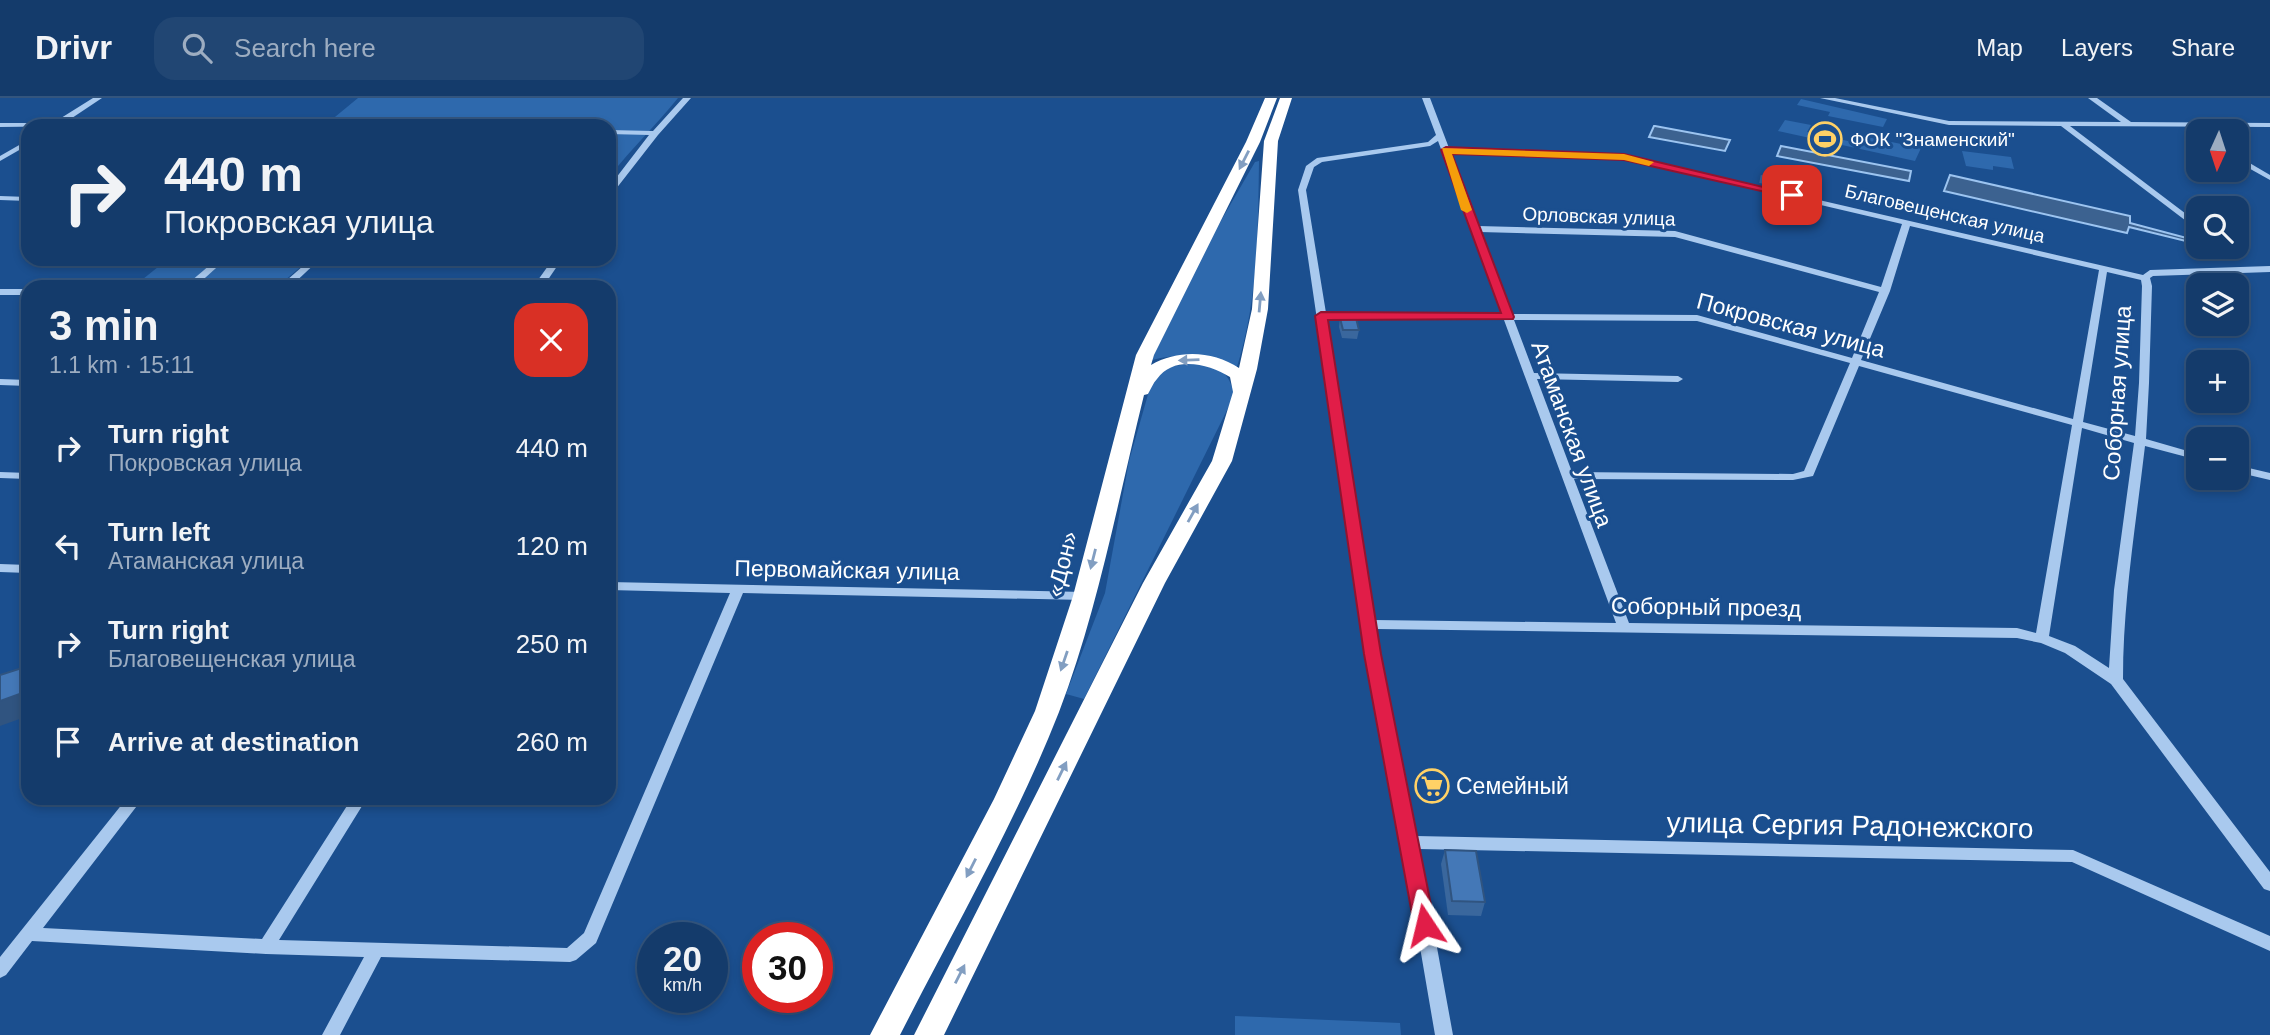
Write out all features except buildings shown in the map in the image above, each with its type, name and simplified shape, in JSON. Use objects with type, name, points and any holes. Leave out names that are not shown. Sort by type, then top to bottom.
[{"type":"highway","name":"«Дон»","points":[[885,1035],[1006,801],[1042,723],[1084,596],[1115,464],[1145,355],[1253,142],[1271,98]]},
{"type":"highway","points":[[929,1035],[1154,583],[1222,461],[1248,369],[1260,309],[1271,141],[1286,98]]},
{"type":"highway","points":[[1115,464],[1146,377],[1154,368],[1169,362],[1205,360],[1229,367],[1238,375],[1240,390]]},
{"type":"street","points":[[65,119],[99,98]]},
{"type":"street","points":[[616,183],[655,132],[687,98]]},
{"type":"street","name":"Атаманская улица","points":[[1426,98],[1624,626]]},
{"type":"street","points":[[1824,98],[1949,123],[2270,125]]},
{"type":"street","points":[[2092,98],[2129,124]]},
{"type":"street","points":[[2063,124],[2186,218]]},
{"type":"street","points":[[0,125],[21,125]]},
{"type":"street","points":[[2258,125],[2270,131]]},
{"type":"street","points":[[616,132],[655,132]]},
{"type":"street","points":[[1439,136],[1430,144],[1335,156],[1310,166],[1303,181],[1302,203],[1368,624],[1444,1035]]},
{"type":"street","points":[[0,159],[21,146]]},
{"type":"street","name":"Благовещенская улица","points":[[1446,150],[1624,157],[2145,278]]},
{"type":"street","points":[[1709,176],[1715,164]]},
{"type":"street","points":[[2249,165],[2270,178]]},
{"type":"street","points":[[1728,181],[1747,177],[1760,179]]},
{"type":"street","points":[[1775,182],[1789,190],[1792,195]]},
{"type":"street","points":[[0,198],[21,199]]},
{"type":"street","points":[[1566,475],[1793,477],[1808,474],[1885,291],[1907,222]]},
{"type":"street","name":"Орловская улица","points":[[1474,229],[1675,234],[1885,291]]},
{"type":"street","points":[[197,280],[214,266]]},
{"type":"street","points":[[292,280],[308,266]]},
{"type":"street","name":"Соборная улица","points":[[2116,680],[2115,645],[2125,541],[2140,440],[2147,286],[2145,278],[2150,273],[2270,269]]},
{"type":"street","name":"Соборная улица","points":[[2042,637],[2103,270]]},
{"type":"street","points":[[0,292],[21,292]]},
{"type":"street","name":"Покровская улица","points":[[1321,316],[1697,318],[2186,453]]},
{"type":"street","points":[[1529,376],[1678,379]]},
{"type":"street","points":[[0,382],[21,383]]},
{"type":"street","points":[[2249,471],[2270,477]]},
{"type":"street","points":[[0,475],[21,476]]},
{"type":"street","points":[[0,568],[21,569]]},
{"type":"street","name":"Первомайская улица","points":[[616,586],[1084,596]]},
{"type":"street","points":[[27,934],[266,947],[570,955],[590,938],[738,589]]},
{"type":"street","name":"Соборный проезд","points":[[1368,624],[2017,633],[2042,637]]},
{"type":"street","points":[[2042,637],[2088,658],[2116,680],[2270,884]]},
{"type":"street","points":[[0,970],[130,805]]},
{"type":"street","points":[[266,947],[356,805]]},
{"type":"street","name":"улица Сергия Радонежского","points":[[1410,842],[2073,856],[2270,944]]},
{"type":"street","points":[[331,1035],[376,951]]},
{"type":"shaded area","points":[[358,98],[678,98],[616,169],[616,119],[332,119]]},
{"type":"shaded area","points":[[1801,99],[1887,119],[1883,127],[1828,116],[1830,112],[1797,105]]},
{"type":"shaded area","name":"ФОК \"Знаменский\"","points":[[1785,120],[1811,125],[1807,132],[1848,141],[1852,134],[1921,148],[1915,161],[1778,131]]},
{"type":"shaded area","points":[[1654,126],[1730,140],[1725,151],[1649,137]]},
{"type":"shaded area","points":[[1781,146],[1911,171],[1909,181],[1777,156]]},
{"type":"shaded area","points":[[1962,151],[2011,157],[2014,169],[1993,166],[1993,170],[1966,166]]},
{"type":"shaded area","points":[[1259,161],[1253,293],[1236,370],[1195,356],[1152,360],[1178,295],[1255,162]]},
{"type":"shaded area","points":[[1950,175],[2130,216],[2130,223],[2186,238],[2186,241],[2129,227],[2127,233],[1944,191]]},
{"type":"shaded area","points":[[159,266],[302,266],[285,280],[142,280]]},
{"type":"shaded area","points":[[1205,365],[1219,370],[1229,379],[1234,396],[1084,699],[1066,694],[1105,593],[1129,461],[1151,384],[1167,367]]},
{"type":"shaded area","points":[[1235,1016],[1400,1023],[1401,1035],[1235,1035]]},
{"type":"tunnel","points":[[1760,179],[1775,182]]},
{"type":"slow traffic","points":[[1467,210],[1446,150],[1624,157],[1649,162]]},
{"type":"place","name":"ФОК \"Знаменский\"","points":[[1825,139]]},
{"type":"place","name":"Семейный","points":[[1432,786]]},
{"type":"route","points":[[1425,925],[1373,654],[1321,316],[1508,317],[1446,150],[1624,157],[1792,195]]}]
